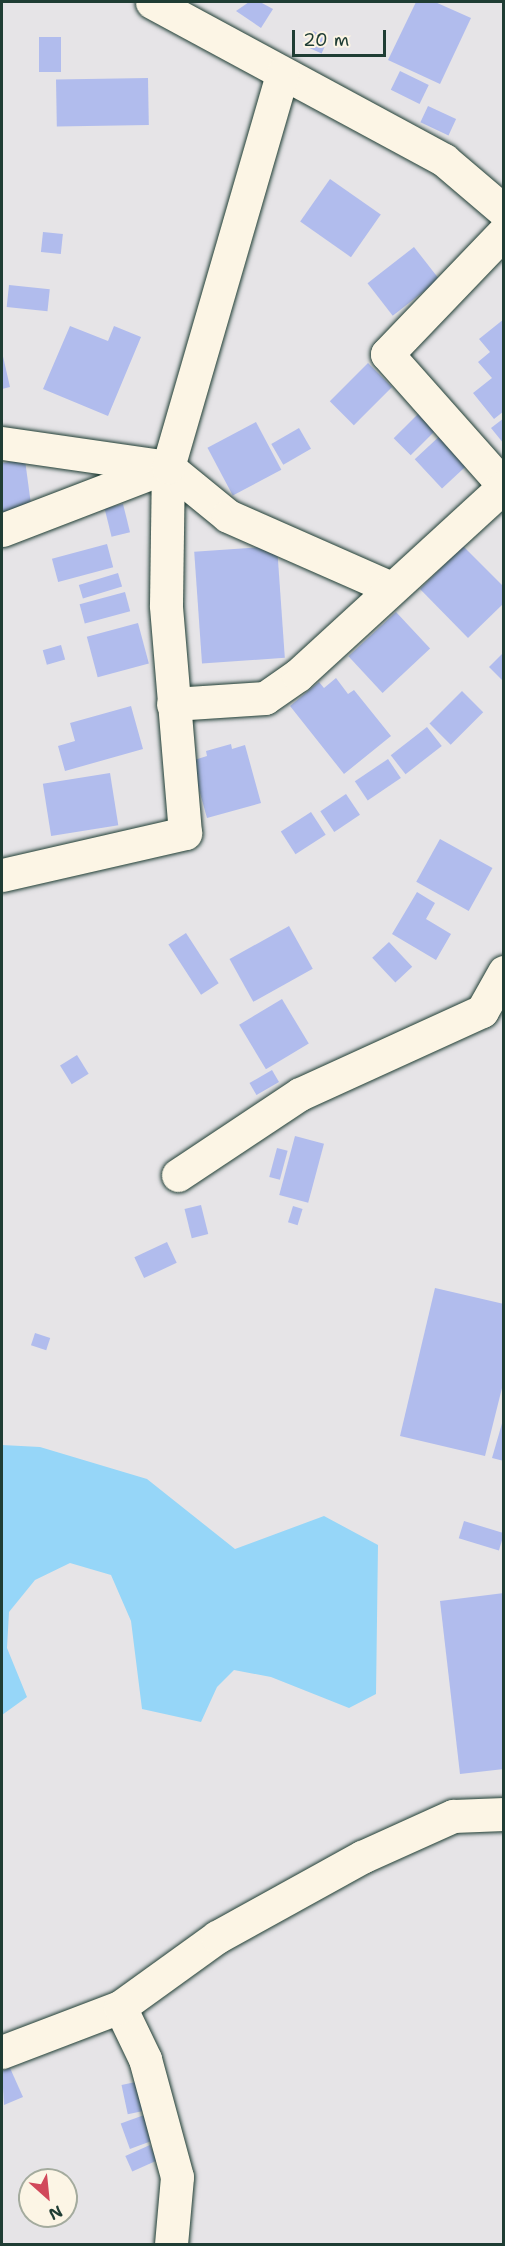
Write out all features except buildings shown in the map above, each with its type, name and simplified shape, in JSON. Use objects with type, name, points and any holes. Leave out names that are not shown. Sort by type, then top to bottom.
[{"type":"street","points":[[152,2],[444,160],[504,211]]},
{"type":"street","points":[[2,875],[185,833],[166,605],[168,467],[282,74]]},
{"type":"street","points":[[173,704],[265,698],[298,675],[504,486],[387,354],[504,232]]},
{"type":"street","points":[[2,443],[168,467],[228,516],[391,588]]},
{"type":"street","points":[[2,530],[168,467]]},
{"type":"street","points":[[178,1175],[300,1094],[482,1011],[504,972]]},
{"type":"street","points":[[2,2052],[120,2007],[217,1937],[363,1857],[453,1816],[504,1814]]},
{"type":"street","points":[[120,2007],[145,2059],[177,2177],[171,2244]]},
{"type":"water","points":[[2,1445],[40,1447],[147,1479],[235,1549],[324,1516],[378,1545],[376,1694],[349,1708],[271,1677],[234,1670],[217,1687],[201,1722],[142,1709],[131,1621],[111,1575],[70,1563],[35,1580],[9,1612],[7,1648],[27,1697],[2,1715]]}]
